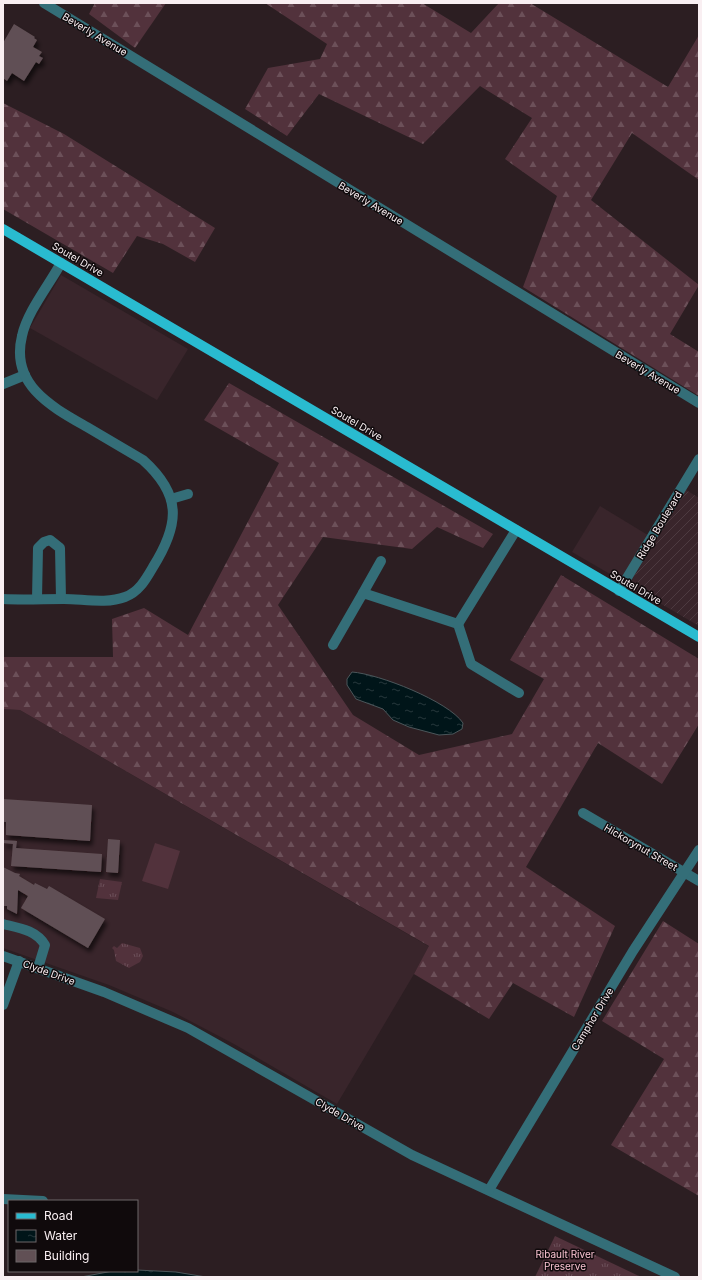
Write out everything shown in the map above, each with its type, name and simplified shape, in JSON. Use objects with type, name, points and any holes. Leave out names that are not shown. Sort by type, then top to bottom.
[{"type":"main road","name":"Soutel Drive","points":[[3,229],[699,637]]},
{"type":"street","name":"Beverly Avenue","points":[[44,3],[699,403]]},
{"type":"street","points":[[3,599],[112,600],[133,594],[141,586],[166,547],[173,520],[171,499],[162,480],[155,471],[143,460],[50,405],[33,389],[25,375],[21,356],[22,336],[27,322],[61,264]]},
{"type":"street","points":[[3,384],[25,375]]},
{"type":"street","name":"Ridge Boulevard","points":[[619,591],[699,459]]},
{"type":"street","points":[[171,499],[188,494]]},
{"type":"street","points":[[516,530],[458,624],[471,664],[519,693]]},
{"type":"street","points":[[37,599],[38,548],[44,542],[50,540],[60,548],[60,599]]},
{"type":"street","points":[[332,645],[381,561]]},
{"type":"street","points":[[363,593],[458,624]]},
{"type":"street","name":"Hickorynut Street","points":[[583,813],[699,881]]},
{"type":"street","name":"Camphor Drive","points":[[489,1190],[633,951],[699,850]]},
{"type":"street","points":[[3,924],[35,933],[41,938],[45,945],[38,968]]},
{"type":"street","name":"Clyde Drive","points":[[3,956],[139,1005],[188,1028],[388,1142],[675,1277]]},
{"type":"street","points":[[3,1005],[19,961]]},
{"type":"street","points":[[3,1199],[23,1200]]},
{"type":"shaded area","points":[[61,275],[188,349],[157,400],[30,328]]},
{"type":"shaded area","points":[[686,490],[699,498],[699,626],[629,585]]},
{"type":"shaded area","points":[[600,506],[656,540],[629,585],[572,552]]},
{"type":"shaded area","points":[[3,709],[20,710],[430,947],[337,1104],[234,1044],[173,1012],[109,985],[3,948]]},
{"type":"green space","points":[[95,3],[166,3],[135,48],[89,14]]},
{"type":"green space","points":[[265,3],[422,3],[471,33],[499,3],[530,3],[668,87],[699,35],[699,180],[632,133],[591,200],[699,285],[670,334],[699,352],[699,396],[523,287],[557,196],[505,159],[532,118],[480,86],[423,144],[319,94],[287,136],[245,109],[268,68],[320,59],[327,44]]},
{"type":"green space","points":[[3,103],[64,134],[215,228],[195,262],[163,244],[137,236],[113,273],[3,209]]},
{"type":"green space","points":[[229,383],[493,534],[483,548],[437,527],[412,549],[323,537],[278,605],[353,715],[419,755],[512,734],[544,679],[510,660],[561,575],[699,659],[699,724],[662,784],[598,743],[526,867],[615,926],[574,1017],[513,983],[489,1019],[414,974],[429,946],[20,710],[3,709],[3,657],[113,657],[112,619],[144,608],[188,635],[279,463],[204,420]]},
{"type":"green space","points":[[155,843],[180,851],[168,889],[142,881]]},
{"type":"green space","points":[[100,879],[122,882],[118,900],[96,898]]},
{"type":"green space","points":[[663,921],[699,944],[699,1196],[611,1145],[664,1059],[602,1021]]},
{"type":"green space","points":[[122,943],[140,948],[143,956],[140,962],[129,968],[116,961],[114,950],[112,948],[114,946],[117,948]]},
{"type":"green space","name":"Ribault River Preserve","points":[[555,1236],[641,1277],[535,1277]]},
{"type":"water","points":[[352,672],[395,683],[428,698],[443,706],[455,715],[463,723],[462,729],[453,734],[439,735],[409,727],[393,720],[383,709],[356,699],[347,685],[347,679]]},
{"type":"water","points":[[138,1270],[176,1272],[206,1277],[81,1277],[108,1272],[138,1272]]},
{"type":"building","points":[[14,24],[35,37],[34,38],[37,40],[33,47],[42,52],[39,56],[43,58],[39,64],[36,62],[24,81],[12,73],[7,81],[3,78],[3,43]]},
{"type":"building","points":[[3,799],[92,805],[90,841],[6,835],[6,822],[3,822]]},
{"type":"building","points":[[108,839],[120,840],[118,873],[106,872]]},
{"type":"building","points":[[3,840],[17,841],[16,848],[102,854],[101,872],[11,866],[13,844],[3,843]]},
{"type":"building","points":[[3,867],[20,874],[19,876],[34,885],[35,883],[47,889],[49,886],[105,919],[88,948],[21,908],[28,896],[18,890],[17,914],[7,909],[7,906],[3,906]]}]
